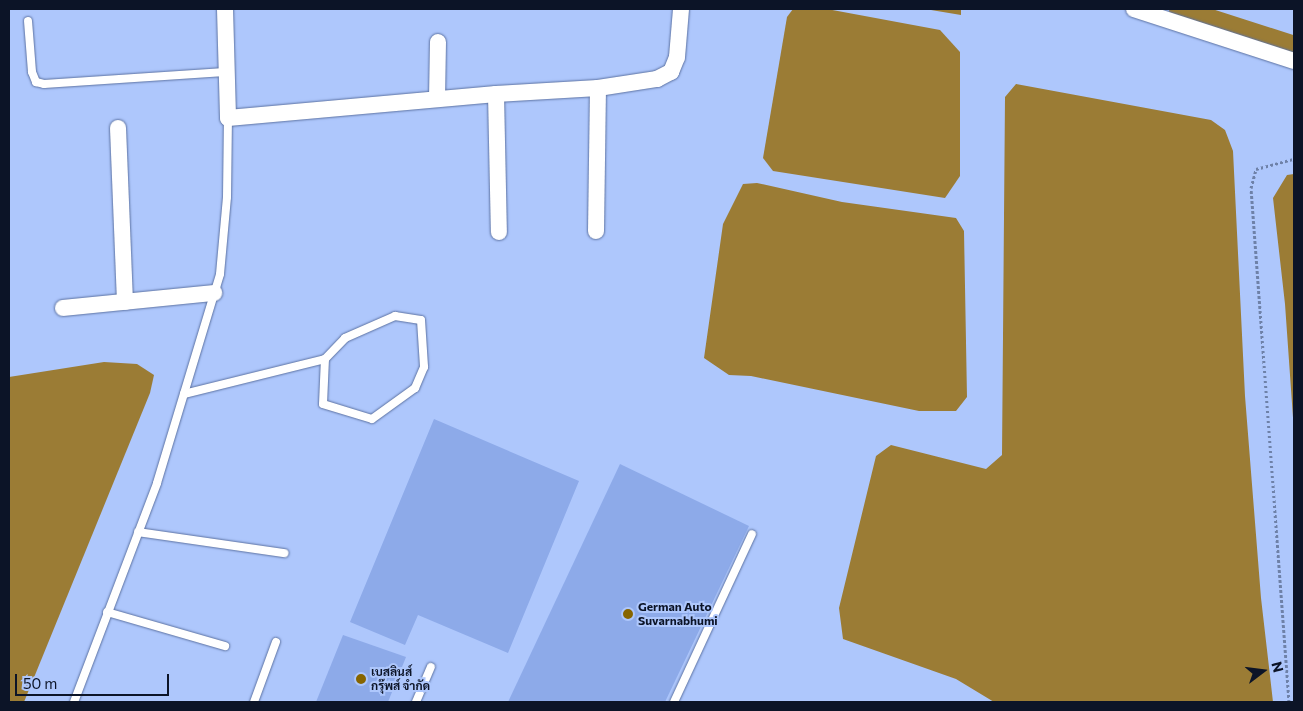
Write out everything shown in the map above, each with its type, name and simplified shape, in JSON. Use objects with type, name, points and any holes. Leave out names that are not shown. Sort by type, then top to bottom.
[{"type":"street","points":[[224,9],[228,118],[496,94],[598,88],[656,79],[671,72],[677,57],[681,9]]},
{"type":"street","points":[[1134,9],[1294,61]]},
{"type":"street","points":[[438,42],[438,99]]},
{"type":"street","points":[[596,231],[598,88]]},
{"type":"street","points":[[496,94],[500,232]]},
{"type":"street","points":[[118,128],[125,302]]},
{"type":"street","points":[[63,308],[214,293]]},
{"type":"lane","points":[[28,21],[32,72],[36,82],[44,84],[225,72]]},
{"type":"lane","points":[[74,702],[157,483],[220,274],[227,197],[228,118]]},
{"type":"lane","points":[[184,394],[325,359],[344,338],[395,316],[422,320],[424,367],[415,388],[372,419],[323,404],[325,359]]},
{"type":"lane","points":[[138,532],[284,553]]},
{"type":"lane","points":[[674,702],[752,534]]},
{"type":"lane","points":[[107,612],[225,646]]},
{"type":"lane","points":[[254,702],[276,642]]},
{"type":"lane","points":[[416,702],[431,667]]},
{"type":"path","points":[[1290,702],[1251,188],[1256,168],[1294,159]]},
{"type":"shaded area","points":[[793,9],[827,9],[940,30],[960,52],[960,176],[945,198],[773,171],[763,158],[787,17]]},
{"type":"shaded area","points":[[925,9],[961,9],[961,15]]},
{"type":"shaded area","points":[[1016,84],[1211,120],[1225,130],[1233,151],[1245,396],[1261,598],[1273,702],[994,702],[956,679],[843,639],[839,608],[876,456],[891,445],[986,469],[1002,455],[1005,97]]},
{"type":"shaded area","points":[[1294,174],[1294,432],[1285,304],[1273,198],[1287,175]]},
{"type":"shaded area","points":[[757,183],[842,202],[956,218],[964,231],[967,397],[956,411],[919,411],[751,376],[729,375],[704,358],[723,224],[743,184]]},
{"type":"shaded area","points":[[104,362],[137,364],[154,375],[150,393],[24,702],[9,702],[9,377]]},
{"type":"building","points":[[434,419],[579,481],[508,653],[418,615],[405,645],[350,622]]},
{"type":"building","name":"German Auto Suvarnabhumi","points":[[620,464],[749,526],[665,702],[508,702]]},
{"type":"building","name":"เบสลินส์ กรุ๊พส์ จำกัด","points":[[343,635],[406,657],[388,702],[316,702]]},
{"type":"waterway","points":[[1179,9],[1294,46]]},
{"type":"place","name":"German Auto Suvarnabhumi","points":[[628,614]]},
{"type":"place","name":"เบสลินส์ กรุ๊พส์ จำกัด","points":[[361,679]]}]
